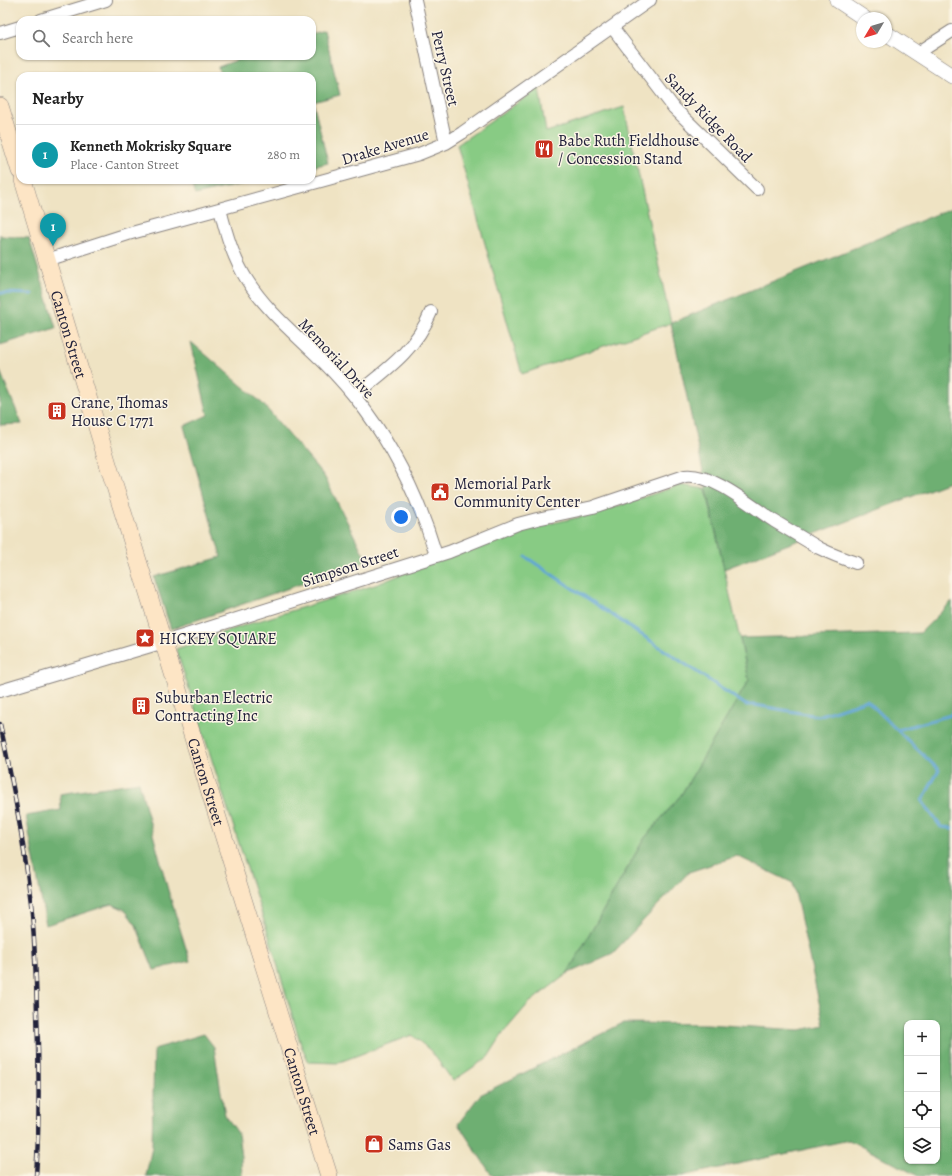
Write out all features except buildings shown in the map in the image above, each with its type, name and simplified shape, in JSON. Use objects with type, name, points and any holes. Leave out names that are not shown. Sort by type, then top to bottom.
[{"type":"main road","points":[[0,106],[16,158]]},
{"type":"main road","name":"Canton Street","points":[[24,184],[110,472],[329,1176]]},
{"type":"street","points":[[54,16],[106,0]]},
{"type":"street","name":"Perry Street","points":[[415,0],[446,143]]},
{"type":"street","name":"Drake Avenue","points":[[316,182],[419,154],[446,143],[488,116],[650,0]]},
{"type":"street","points":[[837,0],[856,13]]},
{"type":"street","points":[[0,33],[16,28]]},
{"type":"street","name":"Sandy Ridge Road","points":[[612,28],[674,108],[757,189]]},
{"type":"street","points":[[921,56],[924,49],[952,31]]},
{"type":"street","points":[[892,37],[952,76]]},
{"type":"street","name":"Drake Avenue","points":[[47,260],[128,234],[310,184]]},
{"type":"street","name":"Memorial Drive","points":[[220,209],[233,250],[243,274],[272,313],[318,357],[354,396],[380,433],[415,496],[436,555]]},
{"type":"street","points":[[354,396],[407,351],[418,336],[431,312]]},
{"type":"street","name":"Simpson Street","points":[[0,691],[164,642],[449,552],[518,524],[593,507],[678,478],[696,476],[709,480],[821,549],[856,563]]},
{"type":"green space","points":[[324,30],[340,95],[316,101],[316,72],[220,72],[218,67],[237,60],[316,60],[316,33]]},
{"type":"green space","points":[[539,88],[546,132],[624,107],[671,323],[522,374],[457,145]]},
{"type":"green space","points":[[316,114],[328,163],[316,166]]},
{"type":"green space","points":[[191,184],[241,184],[195,195]]},
{"type":"green space","points":[[952,208],[952,481],[724,569],[671,323]]},
{"type":"green space","points":[[0,234],[2,236],[29,238],[56,328],[0,345]]},
{"type":"green space","points":[[191,342],[262,403],[324,476],[367,561],[171,629],[154,577],[221,557],[184,426],[208,415]]},
{"type":"green space","points":[[0,371],[22,424],[0,425]]},
{"type":"green space","points":[[680,485],[706,489],[749,680],[681,795],[644,839],[567,974],[529,1003],[504,1032],[488,1057],[453,1081],[431,1051],[412,1035],[337,1063],[309,1062],[301,1045],[268,933],[176,649],[242,626],[375,585],[450,555],[525,529],[594,514]]},
{"type":"green space","points":[[952,601],[952,1176],[918,1176],[849,1140],[682,1176],[493,1176],[458,1124],[480,1095],[623,1023],[707,1024],[800,1030],[824,1025],[793,883],[737,856],[689,872],[613,953],[567,974],[644,839],[681,795],[749,680],[740,638],[920,633]]},
{"type":"green space","points":[[139,782],[168,890],[190,961],[154,970],[136,925],[125,910],[112,904],[46,925],[26,816],[61,810],[60,794]]},
{"type":"green space","points":[[204,1034],[214,1047],[225,1115],[238,1133],[242,1176],[146,1176],[152,1147],[154,1049]]},
{"type":"waterway","points":[[0,293],[32,294]]},
{"type":"waterway","points":[[526,557],[746,705],[755,705],[818,716],[867,700],[897,730]]},
{"type":"waterway","points":[[952,712],[951,715],[897,730],[939,770],[922,801],[941,827],[952,828]]},
{"type":"railway","points":[[0,724],[22,836],[31,903],[39,1074],[36,1176]]},
{"type":"place","name":"Babe Ruth Fieldhouse / Concession Stand","points":[[544,149]]},
{"type":"place","name":"Kenneth Mokrisky Square","points":[[53,246]]},
{"type":"place","name":"Crane, Thomas House C 1771","points":[[57,411]]},
{"type":"place","name":"Memorial Park Community Center","points":[[440,492]]},
{"type":"place","name":"HICKEY SQUARE","points":[[145,638]]},
{"type":"place","name":"Suburban Electric Contracting Inc","points":[[141,706]]},
{"type":"place","name":"Sams Gas","points":[[374,1144]]}]
